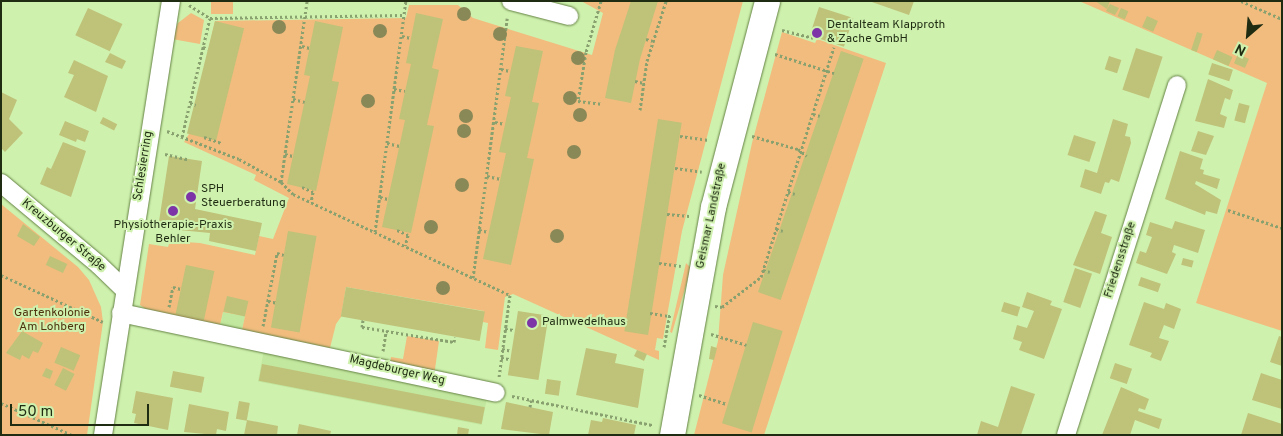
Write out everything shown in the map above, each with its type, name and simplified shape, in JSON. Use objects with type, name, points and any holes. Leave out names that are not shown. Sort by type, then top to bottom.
[{"type":"main road","name":"Geismar Landstraße","points":[[672,432],[713,207],[766,1]]},
{"type":"street","name":"Schlesierring","points":[[103,435],[171,1]]},
{"type":"street","points":[[509,6],[569,16]]},
{"type":"street","name":"Friedensstraße","points":[[1066,435],[1177,85]]},
{"type":"street","name":"Kreuzburger Straße","points":[[1,183],[99,264],[125,290]]},
{"type":"street","name":"Magdeburger Weg","points":[[121,313],[260,341],[496,393]]},
{"type":"path","points":[[185,1],[210,18],[404,16]]},
{"type":"path","points":[[281,182],[307,1]]},
{"type":"path","points":[[375,232],[406,1]]},
{"type":"path","points":[[601,1],[586,52],[578,101],[603,104]]},
{"type":"path","points":[[640,110],[653,41],[666,1]]},
{"type":"path","points":[[1241,1],[1282,20]]},
{"type":"path","points":[[473,278],[509,6]]},
{"type":"path","points":[[182,137],[210,18]]},
{"type":"path","points":[[780,29],[813,38]]},
{"type":"path","points":[[402,36],[411,38]]},
{"type":"path","points":[[646,39],[653,41]]},
{"type":"path","points":[[302,46],[310,48]]},
{"type":"path","points":[[203,47],[208,48]]},
{"type":"path","points":[[714,306],[722,307],[761,277],[834,47]]},
{"type":"path","points":[[772,54],[827,70],[834,74]]},
{"type":"path","points":[[501,69],[510,71]]},
{"type":"path","points":[[635,81],[644,83]]},
{"type":"path","points":[[394,89],[405,91]]},
{"type":"path","points":[[294,100],[305,102]]},
{"type":"path","points":[[190,103],[196,105]]},
{"type":"path","points":[[813,114],[820,116]]},
{"type":"path","points":[[495,122],[505,124]]},
{"type":"path","points":[[151,125],[239,159],[281,182],[293,194],[510,295],[496,393],[672,432]]},
{"type":"path","points":[[748,134],[801,151],[807,156]]},
{"type":"path","points":[[680,136],[710,140]]},
{"type":"path","points":[[204,146],[205,138],[221,142]]},
{"type":"path","points":[[387,143],[400,146]]},
{"type":"path","points":[[285,154],[293,156]]},
{"type":"path","points":[[176,155],[188,159]]},
{"type":"path","points":[[674,168],[702,172]]},
{"type":"path","points":[[487,176],[500,179]]},
{"type":"path","points":[[302,188],[313,192],[311,202]]},
{"type":"path","points":[[788,192],[795,194]]},
{"type":"path","points":[[380,197],[388,199]]},
{"type":"path","points":[[1228,210],[1282,228]]},
{"type":"path","points":[[667,214],[692,216]]},
{"type":"path","points":[[776,229],[783,231]]},
{"type":"path","points":[[396,230],[408,235],[405,246]]},
{"type":"path","points":[[479,230],[489,232]]},
{"type":"path","points":[[260,341],[277,253],[284,255]]},
{"type":"path","points":[[659,264],[681,266]]},
{"type":"path","points":[[763,270],[770,272]]},
{"type":"path","points":[[1,275],[103,322],[121,313]]},
{"type":"path","points":[[166,322],[174,287],[181,289]]},
{"type":"path","points":[[268,301],[278,303]]},
{"type":"path","points":[[650,313],[670,316]]},
{"type":"path","points":[[364,320],[362,327],[409,332],[454,342],[455,337]]},
{"type":"path","points":[[505,328],[515,330]]},
{"type":"path","points":[[381,369],[386,331]]},
{"type":"path","points":[[710,334],[746,345]]},
{"type":"path","points":[[502,350],[512,351]]},
{"type":"path","points":[[501,358],[510,359]]},
{"type":"path","points":[[698,395],[727,404]]},
{"type":"path","points":[[530,407],[531,400]]},
{"type":"path","points":[[1,403],[72,435]]},
{"type":"shaded area","points":[[227,296],[248,301],[242,330],[220,325]]},
{"type":"shaded area","points":[[264,350],[488,394],[482,425],[258,381]]},
{"type":"green space","points":[[211,1],[233,1],[233,14],[211,14]]},
{"type":"green space","points":[[581,1],[743,1],[682,231],[663,339],[657,338],[655,350],[659,351],[659,360],[513,294],[505,297],[498,350],[485,348],[488,323],[483,322],[484,311],[346,287],[341,317],[336,324],[330,348],[242,330],[245,316],[223,312],[220,325],[147,310],[140,305],[149,244],[168,247],[170,241],[200,243],[255,255],[259,236],[273,239],[289,198],[254,180],[256,175],[184,142],[189,134],[215,21],[406,18],[409,5],[458,5],[473,18],[592,55],[603,13]]},
{"type":"green space","points":[[1079,1],[1282,1],[1282,331],[1196,303],[1267,83]]},
{"type":"green space","points":[[191,13],[204,20],[200,44],[172,39],[178,23]]},
{"type":"green space","points":[[782,32],[815,43],[817,39],[886,63],[764,435],[694,435],[718,341],[723,275],[752,143]]},
{"type":"green space","name":"Gartenkolonie Am Lohberg","points":[[1,204],[78,267],[89,280],[101,307],[103,322],[87,435],[1,435]]},
{"type":"green space","points":[[686,263],[691,268],[672,333],[670,332]]},
{"type":"green space","points":[[407,336],[439,341],[434,376],[390,365],[391,357],[403,359]]},
{"type":"building","points":[[631,1],[658,1],[640,59],[631,103],[605,98],[615,50]]},
{"type":"building","points":[[869,1],[914,1],[909,15]]},
{"type":"building","points":[[1095,1],[1110,1],[1107,9]]},
{"type":"building","points":[[1110,4],[1119,8],[1115,15],[1106,11]]},
{"type":"building","points":[[819,7],[853,18],[844,47],[810,36]]},
{"type":"building","points":[[88,8],[122,24],[110,51],[75,35]]},
{"type":"building","points":[[1121,8],[1128,11],[1125,19],[1117,16]]},
{"type":"building","points":[[416,13],[443,19],[432,68],[439,70],[427,125],[434,126],[411,233],[382,227],[405,120],[399,119],[411,64],[406,63]]},
{"type":"building","points":[[1147,16],[1158,21],[1153,32],[1142,27]]},
{"type":"building","points":[[215,21],[244,28],[216,141],[187,134]]},
{"type":"building","points":[[315,21],[343,27],[332,81],[339,82],[316,191],[287,184],[310,76],[304,75]]},
{"type":"building","points":[[1197,32],[1203,34],[1197,52],[1191,50]]},
{"type":"building","points":[[516,46],[543,51],[532,102],[539,103],[527,158],[534,159],[511,265],[483,259],[506,153],[499,152],[511,97],[505,96]]},
{"type":"building","points":[[1136,48],[1163,57],[1149,98],[1122,90]]},
{"type":"building","points":[[1217,50],[1233,57],[1228,66],[1213,59]]},
{"type":"building","points":[[841,51],[864,59],[781,300],[758,292]]},
{"type":"building","points":[[110,53],[126,61],[122,69],[105,62]]},
{"type":"building","points":[[1238,54],[1249,59],[1245,68],[1234,63]]},
{"type":"building","points":[[1109,56],[1121,60],[1117,73],[1105,69]]},
{"type":"building","points":[[74,60],[108,76],[96,112],[64,97],[74,75],[68,73]]},
{"type":"building","points":[[1212,63],[1233,70],[1229,81],[1208,74]]},
{"type":"building","points":[[1208,79],[1233,90],[1230,100],[1225,98],[1220,114],[1227,117],[1224,128],[1195,121]]},
{"type":"building","points":[[1,92],[17,100],[9,119],[23,133],[5,152],[1,148]]},
{"type":"building","points":[[1239,103],[1250,106],[1245,123],[1234,120]]},
{"type":"building","points":[[103,117],[117,124],[114,131],[100,123]]},
{"type":"building","points":[[658,119],[682,123],[648,335],[624,331]]},
{"type":"building","points":[[1113,119],[1128,124],[1125,136],[1130,137],[1131,143],[1119,182],[1111,179],[1109,183],[1105,182],[1101,194],[1080,187],[1085,169],[1097,173]]},
{"type":"building","points":[[65,121],[89,131],[85,142],[77,139],[76,142],[59,135]]},
{"type":"building","points":[[1198,131],[1214,136],[1206,155],[1191,151]]},
{"type":"building","points":[[1074,135],[1096,142],[1089,162],[1068,155]]},
{"type":"building","points":[[63,142],[86,151],[71,197],[40,184],[47,167],[51,169]]},
{"type":"building","points":[[1180,151],[1203,159],[1200,169],[1204,170],[1203,174],[1220,179],[1217,189],[1196,181],[1195,184],[1221,200],[1217,214],[1206,211],[1205,215],[1165,199]]},
{"type":"building","points":[[169,156],[202,161],[195,209],[262,223],[256,251],[209,241],[210,233],[158,228]]},
{"type":"building","points":[[1095,211],[1107,215],[1101,233],[1112,237],[1100,274],[1073,265]]},
{"type":"building","points":[[1175,221],[1205,230],[1198,253],[1174,245],[1172,252],[1176,254],[1167,274],[1136,263],[1140,251],[1146,253],[1152,237],[1146,235],[1150,222],[1172,229]]},
{"type":"building","points":[[23,224],[40,237],[34,246],[17,236]]},
{"type":"building","points":[[288,231],[317,236],[300,333],[271,328]]},
{"type":"building","points":[[50,256],[67,264],[63,273],[46,265]]},
{"type":"building","points":[[1183,258],[1194,261],[1192,268],[1181,265]]},
{"type":"building","points":[[186,265],[214,271],[204,320],[176,314]]},
{"type":"building","points":[[1075,268],[1092,274],[1080,308],[1063,302]]},
{"type":"building","points":[[1141,277],[1161,284],[1158,292],[1138,286]]},
{"type":"building","points":[[346,287],[485,311],[480,341],[341,317]]},
{"type":"building","points":[[1027,292],[1052,301],[1050,305],[1062,309],[1044,359],[1019,350],[1022,342],[1013,339],[1017,325],[1027,328],[1034,311],[1022,307]]},
{"type":"building","points":[[227,296],[248,301],[245,317],[223,312]]},
{"type":"building","points":[[1004,302],[1020,307],[1017,317],[1001,312]]},
{"type":"building","points":[[1144,302],[1164,309],[1166,303],[1181,309],[1174,329],[1164,325],[1159,338],[1169,341],[1161,361],[1150,357],[1152,353],[1129,345]]},
{"type":"building","points":[[518,311],[549,316],[538,380],[508,375]]},
{"type":"building","points":[[753,322],[783,331],[752,432],[722,423]]},
{"type":"building","points":[[22,331],[43,343],[38,353],[33,351],[29,359],[22,355],[20,360],[6,353]]},
{"type":"building","points":[[1279,336],[1282,337],[1282,366],[1270,362]]},
{"type":"building","points":[[711,346],[717,348],[714,360],[709,359]]},
{"type":"building","points":[[61,347],[80,355],[74,371],[54,363]]},
{"type":"building","points":[[586,348],[617,354],[615,363],[644,369],[638,408],[576,395]]},
{"type":"building","points":[[637,350],[647,354],[644,361],[634,356]]},
{"type":"building","points":[[1115,363],[1132,369],[1127,384],[1110,378]]},
{"type":"building","points":[[262,364],[485,407],[482,424],[259,381]]},
{"type":"building","points":[[46,368],[53,371],[50,379],[42,376]]},
{"type":"building","points":[[63,368],[75,374],[66,391],[54,385]]},
{"type":"building","points":[[173,371],[204,377],[201,393],[170,387]]},
{"type":"building","points":[[1261,373],[1282,380],[1282,409],[1252,400]]},
{"type":"building","points":[[547,379],[561,381],[559,396],[545,394]]},
{"type":"building","points":[[1011,386],[1035,394],[1021,435],[977,435],[981,421],[998,427]]},
{"type":"building","points":[[1121,387],[1149,399],[1145,410],[1139,408],[1138,411],[1162,419],[1159,429],[1135,420],[1130,435],[1102,435]]},
{"type":"building","points":[[136,391],[173,398],[168,430],[134,423],[136,414],[132,413]]},
{"type":"building","points":[[239,401],[250,403],[247,421],[236,419]]},
{"type":"building","points":[[506,402],[553,412],[549,435],[501,429]]},
{"type":"building","points":[[189,404],[229,412],[226,431],[217,429],[216,435],[184,432]]},
{"type":"building","points":[[1248,413],[1282,424],[1282,435],[1241,435]]},
{"type":"building","points":[[603,418],[636,425],[634,435],[588,435],[591,420],[602,422]]},
{"type":"building","points":[[247,420],[278,426],[277,435],[244,435]]},
{"type":"building","points":[[299,424],[331,431],[330,435],[297,435]]},
{"type":"building","points":[[458,427],[469,429],[468,435],[457,435]]},
{"type":"place","name":"Dentalteam Klapproth & Zache GmbH","points":[[817,33]]},
{"type":"place","name":"SPH Steuerberatung","points":[[191,197]]},
{"type":"place","name":"Physiotherapie-Praxis Behler","points":[[173,211]]},
{"type":"place","name":"Palmwedelhaus","points":[[532,323]]}]
